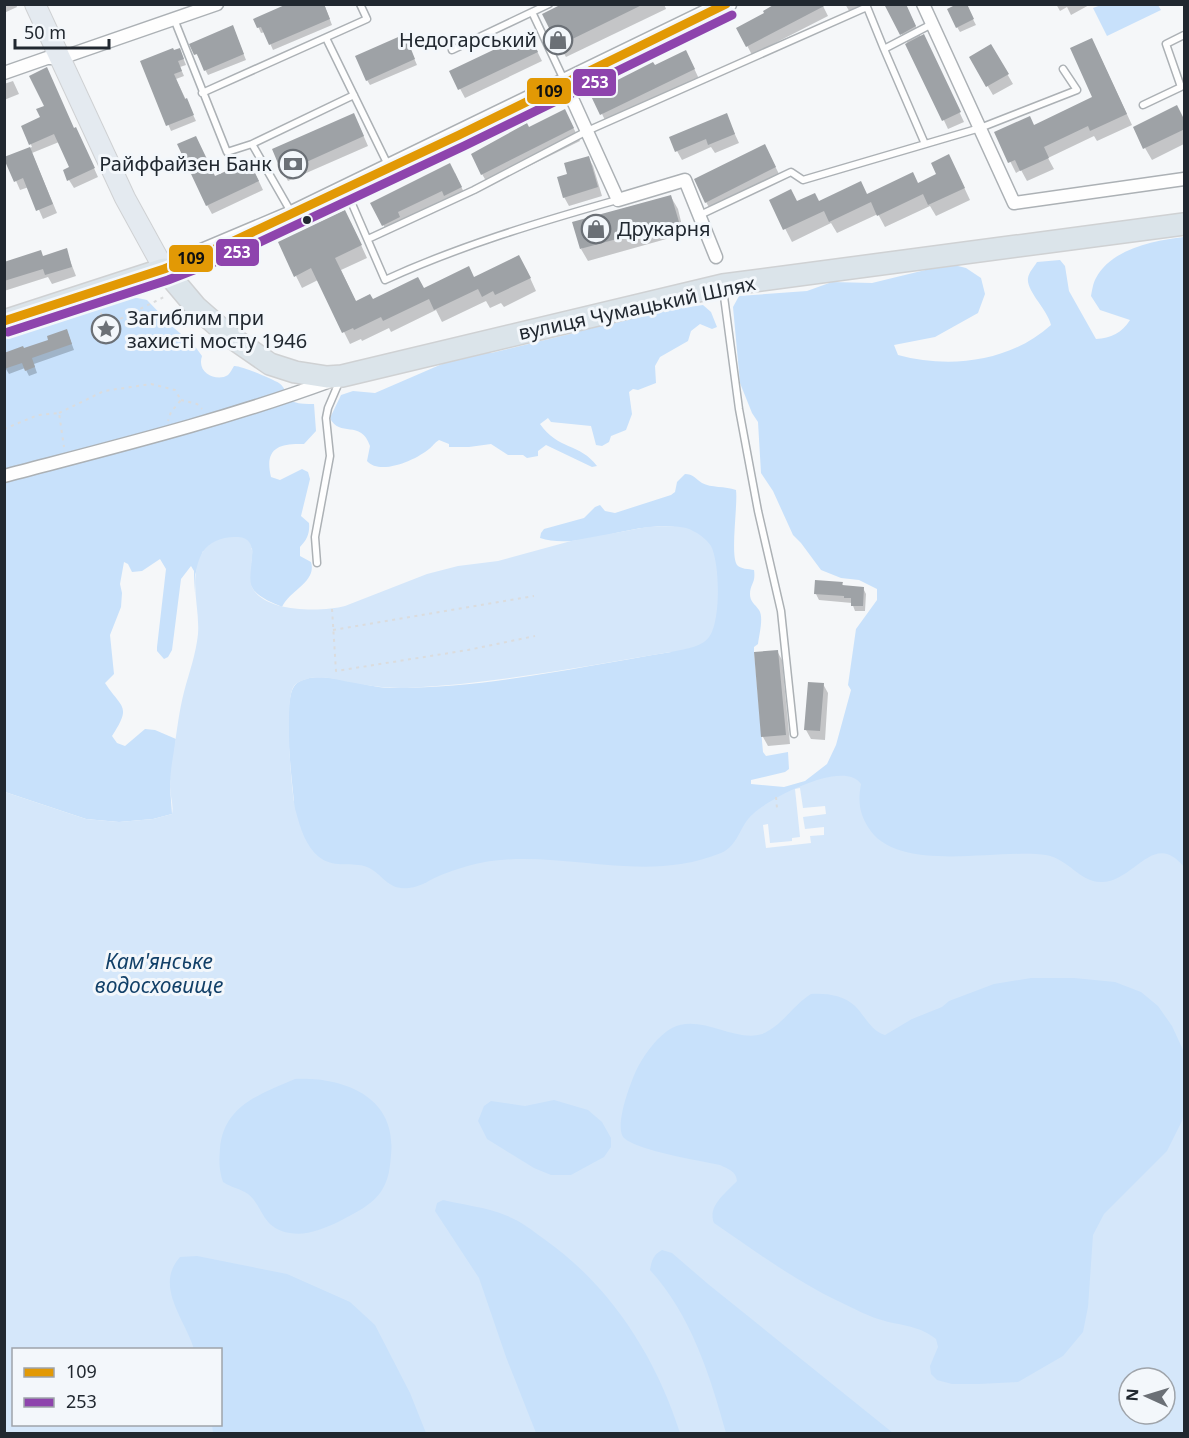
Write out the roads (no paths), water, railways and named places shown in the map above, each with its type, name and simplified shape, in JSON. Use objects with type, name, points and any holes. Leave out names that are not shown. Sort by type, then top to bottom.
[{"type":"highway","name":"вулиця Чумацький Шлях","points":[[164,269],[196,307],[228,335],[270,364],[295,372],[327,377],[342,376],[723,285],[1185,224]]},
{"type":"highway","points":[[4,321],[164,269]]},
{"type":"main road","points":[[35,4],[125,198],[164,269],[292,215],[674,32],[696,11],[727,4]]},
{"type":"street","points":[[4,73],[47,58],[61,58],[217,4]]},
{"type":"street","points":[[923,4],[1014,203],[1185,179]]},
{"type":"street","points":[[565,83],[618,200],[685,180],[716,257]]},
{"type":"street","points":[[4,476],[284,398],[342,376]]},
{"type":"lane","points":[[202,93],[367,20],[360,4]]},
{"type":"lane","points":[[452,50],[549,4]]},
{"type":"lane","points":[[368,239],[474,190],[586,130],[867,7],[926,144]]},
{"type":"lane","points":[[532,12],[565,83]]},
{"type":"lane","points":[[174,19],[226,152],[252,144],[354,95]]},
{"type":"lane","points":[[884,49],[932,24]]},
{"type":"lane","points":[[1143,105],[1181,87],[1166,44],[1185,35]]},
{"type":"lane","points":[[326,38],[389,168]]},
{"type":"lane","points":[[699,215],[791,172],[803,180],[980,128],[1077,90],[1063,69]]},
{"type":"lane","points":[[252,144],[292,215]]},
{"type":"lane","points":[[345,189],[385,280],[423,263],[559,217],[618,200]]},
{"type":"lane","points":[[723,285],[739,409],[758,511],[781,611],[794,734]]},
{"type":"lane","points":[[317,563],[315,537],[330,456],[326,418],[342,376]]},
{"type":"water","name":"Кам'янське водосховище","points":[[647,527],[683,527],[701,535],[711,546],[714,554],[718,592],[716,619],[709,637],[697,646],[540,674],[474,683],[407,688],[375,686],[321,677],[300,682],[294,686],[289,708],[294,802],[310,848],[324,860],[335,864],[364,866],[389,884],[401,888],[418,886],[441,875],[491,861],[549,860],[635,867],[692,862],[727,850],[748,819],[775,799],[807,784],[839,776],[852,777],[861,784],[860,806],[868,827],[882,842],[901,851],[950,856],[1046,855],[1061,861],[1087,879],[1102,882],[1114,880],[1144,860],[1163,853],[1173,857],[1184,867],[1184,1052],[1172,1026],[1158,1006],[1141,992],[1115,982],[1074,978],[1031,978],[994,984],[949,1001],[942,1007],[912,1019],[885,1035],[868,1023],[855,1006],[845,999],[828,994],[811,994],[776,1026],[762,1034],[740,1035],[694,1024],[683,1024],[667,1031],[649,1049],[636,1071],[622,1114],[621,1132],[624,1138],[631,1143],[642,1147],[720,1165],[731,1171],[737,1181],[715,1205],[714,1223],[775,1265],[822,1293],[873,1317],[918,1329],[936,1339],[938,1347],[930,1366],[931,1374],[937,1380],[952,1384],[979,1384],[1018,1382],[1063,1356],[1083,1332],[1088,1307],[1093,1235],[1104,1214],[1167,1151],[1184,1112],[1184,1433],[893,1433],[672,1253],[662,1250],[653,1258],[650,1270],[677,1306],[688,1326],[706,1368],[726,1433],[680,1433],[658,1377],[644,1350],[610,1301],[590,1278],[568,1257],[515,1220],[490,1210],[443,1200],[437,1203],[435,1211],[479,1278],[506,1357],[536,1433],[426,1433],[410,1393],[375,1325],[350,1302],[287,1274],[197,1256],[180,1257],[173,1268],[170,1279],[174,1303],[194,1348],[12,1348],[12,1426],[212,1426],[213,1433],[5,1434],[5,792],[86,819],[119,822],[153,819],[172,814],[170,787],[172,764],[181,706],[198,634],[196,573],[202,553],[217,540],[227,537],[246,539],[252,550],[250,581],[258,596],[268,602],[294,608],[322,609],[345,606],[427,574],[458,566],[498,561],[571,541]],"holes":[[[295,1079],[313,1079],[348,1087],[363,1094],[376,1104],[385,1118],[391,1135],[391,1155],[389,1173],[384,1186],[368,1205],[326,1227],[296,1234],[273,1227],[248,1194],[223,1182],[219,1162],[220,1149],[228,1122],[246,1104],[257,1096]],[[554,1100],[588,1110],[602,1122],[611,1138],[611,1147],[604,1157],[571,1175],[551,1175],[534,1168],[487,1139],[478,1121],[484,1106],[491,1101],[525,1106]]]},
{"type":"place","name":"Недогарський","points":[[558,40]]},
{"type":"place","name":"Райффайзен Банк","points":[[293,164]]},
{"type":"place","name":"Друкарня","points":[[596,229]]},
{"type":"place","name":"Загиблим при захисті мосту 1946","points":[[106,329]]}]
